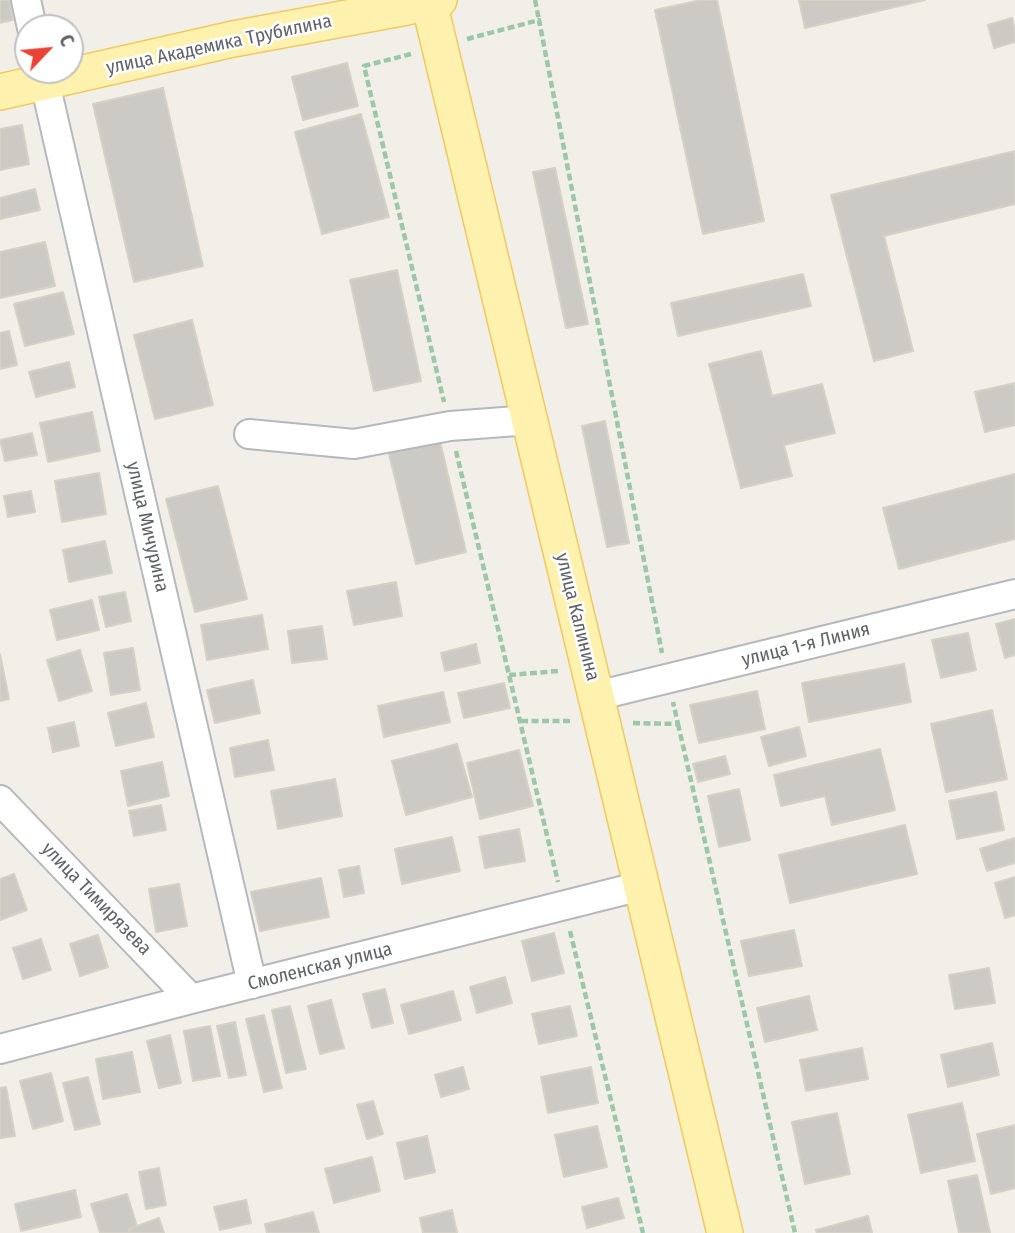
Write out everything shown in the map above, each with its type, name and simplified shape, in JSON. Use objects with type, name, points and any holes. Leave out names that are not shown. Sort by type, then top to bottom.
[{"type":"main road","name":"улица Академика Трубилина","points":[[84,68],[433,1]]},
{"type":"main road","name":"улица Калинина","points":[[433,1],[530,420],[725,1233]]},
{"type":"main road","name":"улица Академика Трубилина","points":[[0,92],[22,84]]},
{"type":"street","name":"улица Мичурина","points":[[45,84],[252,984]]},
{"type":"street","points":[[249,434],[354,444],[450,426],[530,420]]},
{"type":"street","name":"улица 1-я Линия","points":[[596,696],[1015,594]]},
{"type":"street","name":"улица Тимирязева","points":[[0,800],[191,999]]},
{"type":"street","name":"Смоленская улица","points":[[0,1049],[641,886]]},
{"type":"path","points":[[535,0],[539,20]]},
{"type":"path","points":[[521,721],[643,1233]]},
{"type":"path","points":[[678,724],[795,1233]]},
{"type":"building","points":[[0,0],[9,0],[13,20],[0,23]]},
{"type":"building","points":[[701,0],[717,0],[764,221],[703,234],[655,10]]},
{"type":"building","points":[[799,0],[925,0],[805,28]]},
{"type":"building","points":[[1012,18],[1015,42],[994,48],[988,25]]},
{"type":"building","points":[[347,63],[358,106],[303,120],[292,77]]},
{"type":"building","points":[[163,88],[203,266],[134,282],[93,104]]},
{"type":"building","points":[[361,114],[389,217],[322,234],[295,132]]},
{"type":"building","points":[[22,125],[29,164],[0,170],[0,129]]},
{"type":"building","points":[[1015,151],[1015,204],[884,236],[913,351],[874,361],[831,195]]},
{"type":"building","points":[[555,168],[588,324],[566,328],[533,172]]},
{"type":"building","points":[[35,189],[40,210],[0,219],[0,198]]},
{"type":"building","points":[[45,242],[55,286],[0,298],[0,252]]},
{"type":"building","points":[[397,270],[421,381],[374,391],[350,280]]},
{"type":"building","points":[[803,274],[811,306],[678,336],[671,303]]},
{"type":"building","points":[[63,292],[74,334],[25,346],[14,304]]},
{"type":"building","points":[[192,320],[213,405],[155,419],[134,335]]},
{"type":"building","points":[[9,331],[17,365],[0,369],[0,333]]},
{"type":"building","points":[[761,351],[772,396],[822,384],[835,433],[784,445],[792,476],[741,488],[709,364]]},
{"type":"building","points":[[69,362],[75,387],[36,397],[29,372]]},
{"type":"building","points":[[1015,383],[1015,425],[985,432],[975,392]]},
{"type":"building","points":[[92,412],[100,451],[48,462],[40,423]]},
{"type":"building","points":[[605,421],[629,543],[607,547],[582,426]]},
{"type":"building","points":[[32,433],[37,455],[5,461],[0,440]]},
{"type":"building","points":[[439,437],[466,552],[416,564],[388,450]]},
{"type":"building","points":[[99,473],[106,514],[62,522],[55,481]]},
{"type":"building","points":[[1015,474],[1015,539],[899,569],[883,508]]},
{"type":"building","points":[[218,486],[247,599],[195,612],[166,499]]},
{"type":"building","points":[[31,491],[35,512],[8,517],[4,496]]},
{"type":"building","points":[[105,541],[112,573],[69,582],[63,550]]},
{"type":"building","points":[[396,582],[402,616],[354,625],[347,591]]},
{"type":"building","points":[[125,592],[131,621],[106,627],[99,597]]},
{"type":"building","points":[[92,600],[99,630],[57,640],[50,610]]},
{"type":"building","points":[[262,615],[268,649],[207,660],[201,625]]},
{"type":"building","points":[[1015,619],[1015,655],[1005,658],[996,624]]},
{"type":"building","points":[[322,626],[327,659],[292,663],[288,631]]},
{"type":"building","points":[[968,633],[976,670],[941,678],[932,640]]},
{"type":"building","points":[[476,644],[480,663],[445,671],[441,653]]},
{"type":"building","points":[[133,648],[140,690],[111,695],[104,653]]},
{"type":"building","points":[[80,650],[92,691],[59,701],[47,660]]},
{"type":"building","points":[[0,654],[9,699],[0,701]]},
{"type":"building","points":[[904,664],[911,702],[809,722],[802,683]]},
{"type":"building","points":[[253,680],[260,713],[215,723],[207,690]]},
{"type":"building","points":[[504,683],[510,708],[464,718],[458,693]]},
{"type":"building","points":[[757,691],[765,729],[699,743],[690,705]]},
{"type":"building","points":[[443,692],[450,722],[384,737],[378,706]]},
{"type":"building","points":[[146,703],[154,737],[116,746],[108,713]]},
{"type":"building","points":[[992,710],[1007,779],[946,792],[931,724]]},
{"type":"building","points":[[74,722],[79,746],[53,752],[48,728]]},
{"type":"building","points":[[799,727],[806,756],[769,766],[761,737]]},
{"type":"building","points":[[268,740],[274,770],[235,777],[230,748]]},
{"type":"building","points":[[457,744],[472,797],[406,815],[392,761]]},
{"type":"building","points":[[880,749],[895,810],[832,825],[825,796],[781,806],[774,775]]},
{"type":"building","points":[[519,750],[533,806],[480,819],[467,763]]},
{"type":"building","points":[[725,756],[730,774],[698,782],[693,764]]},
{"type":"building","points":[[162,762],[169,796],[128,806],[121,771]]},
{"type":"building","points":[[335,779],[342,816],[278,829],[271,791]]},
{"type":"building","points":[[739,789],[750,840],[719,847],[708,796]]},
{"type":"building","points":[[996,792],[1004,830],[957,839],[949,801]]},
{"type":"building","points":[[161,805],[166,830],[134,836],[129,811]]},
{"type":"building","points":[[905,825],[917,874],[790,903],[779,855]]},
{"type":"building","points":[[519,829],[525,861],[485,868],[479,837]]},
{"type":"building","points":[[452,837],[460,871],[402,884],[395,849]]},
{"type":"building","points":[[1015,838],[1015,863],[987,871],[980,849]]},
{"type":"building","points":[[359,866],[364,893],[344,897],[339,870]]},
{"type":"building","points":[[14,874],[27,910],[0,920],[0,879]]},
{"type":"building","points":[[1015,877],[1015,915],[1005,918],[995,883]]},
{"type":"building","points":[[321,878],[329,917],[260,931],[251,892]]},
{"type":"building","points":[[179,884],[187,926],[156,932],[149,889]]},
{"type":"building","points":[[794,930],[802,966],[749,976],[741,941]]},
{"type":"building","points":[[554,933],[564,973],[532,981],[522,941]]},
{"type":"building","points":[[98,935],[108,967],[80,976],[70,944]]},
{"type":"building","points":[[41,939],[51,970],[23,979],[13,948]]},
{"type":"building","points":[[989,968],[995,1003],[955,1009],[949,975]]},
{"type":"building","points":[[505,977],[512,1003],[477,1013],[470,987]]},
{"type":"building","points":[[385,989],[393,1023],[372,1028],[363,994]]},
{"type":"building","points":[[453,991],[461,1020],[409,1034],[401,1005]]},
{"type":"building","points":[[809,996],[817,1030],[765,1042],[757,1008]]},
{"type":"building","points":[[331,1000],[344,1048],[320,1054],[308,1006]]},
{"type":"building","points":[[290,1006],[306,1069],[286,1073],[272,1010]]},
{"type":"building","points":[[570,1006],[577,1036],[539,1044],[532,1014]]},
{"type":"building","points":[[264,1015],[282,1088],[264,1092],[246,1019]]},
{"type":"building","points":[[235,1022],[246,1075],[229,1078],[217,1026]]},
{"type":"building","points":[[210,1026],[220,1076],[193,1081],[184,1031]]},
{"type":"building","points":[[170,1035],[181,1083],[159,1088],[147,1041]]},
{"type":"building","points":[[992,1043],[999,1075],[948,1087],[941,1055]]},
{"type":"building","points":[[862,1048],[868,1079],[806,1091],[800,1060]]},
{"type":"building","points":[[132,1052],[140,1092],[103,1099],[96,1059]]},
{"type":"building","points":[[463,1067],[469,1089],[441,1097],[435,1075]]},
{"type":"building","points":[[591,1067],[598,1103],[548,1113],[541,1077]]},
{"type":"building","points":[[51,1073],[63,1121],[33,1129],[20,1081]]},
{"type":"building","points":[[88,1077],[100,1124],[75,1130],[63,1083]]},
{"type":"building","points":[[6,1087],[15,1136],[0,1138],[0,1088]]},
{"type":"building","points":[[373,1101],[383,1134],[367,1139],[357,1105]]},
{"type":"building","points":[[962,1103],[975,1161],[921,1173],[908,1115]]},
{"type":"building","points":[[837,1113],[850,1174],[805,1184],[792,1122]]},
{"type":"building","points":[[1015,1125],[1015,1188],[991,1194],[977,1134]]},
{"type":"building","points":[[597,1126],[607,1167],[564,1177],[555,1135]]},
{"type":"building","points":[[427,1136],[435,1172],[405,1179],[397,1143]]},
{"type":"building","points":[[372,1157],[380,1191],[334,1203],[325,1169]]},
{"type":"building","points":[[159,1168],[166,1205],[146,1209],[139,1172]]},
{"type":"building","points":[[977,1175],[990,1233],[959,1233],[948,1181]]},
{"type":"building","points":[[75,1190],[81,1217],[21,1231],[15,1204]]},
{"type":"building","points":[[127,1194],[137,1226],[129,1229],[130,1233],[100,1233],[91,1204]]},
{"type":"building","points":[[618,1198],[624,1218],[587,1228],[582,1207]]},
{"type":"building","points":[[246,1200],[251,1223],[220,1230],[214,1207]]},
{"type":"building","points":[[452,1210],[457,1233],[423,1233],[420,1218]]},
{"type":"building","points":[[313,1212],[319,1233],[267,1233],[265,1224]]},
{"type":"building","points":[[868,1216],[872,1233],[817,1233],[816,1230]]},
{"type":"building","points":[[159,1218],[164,1233],[130,1233],[129,1229]]}]
